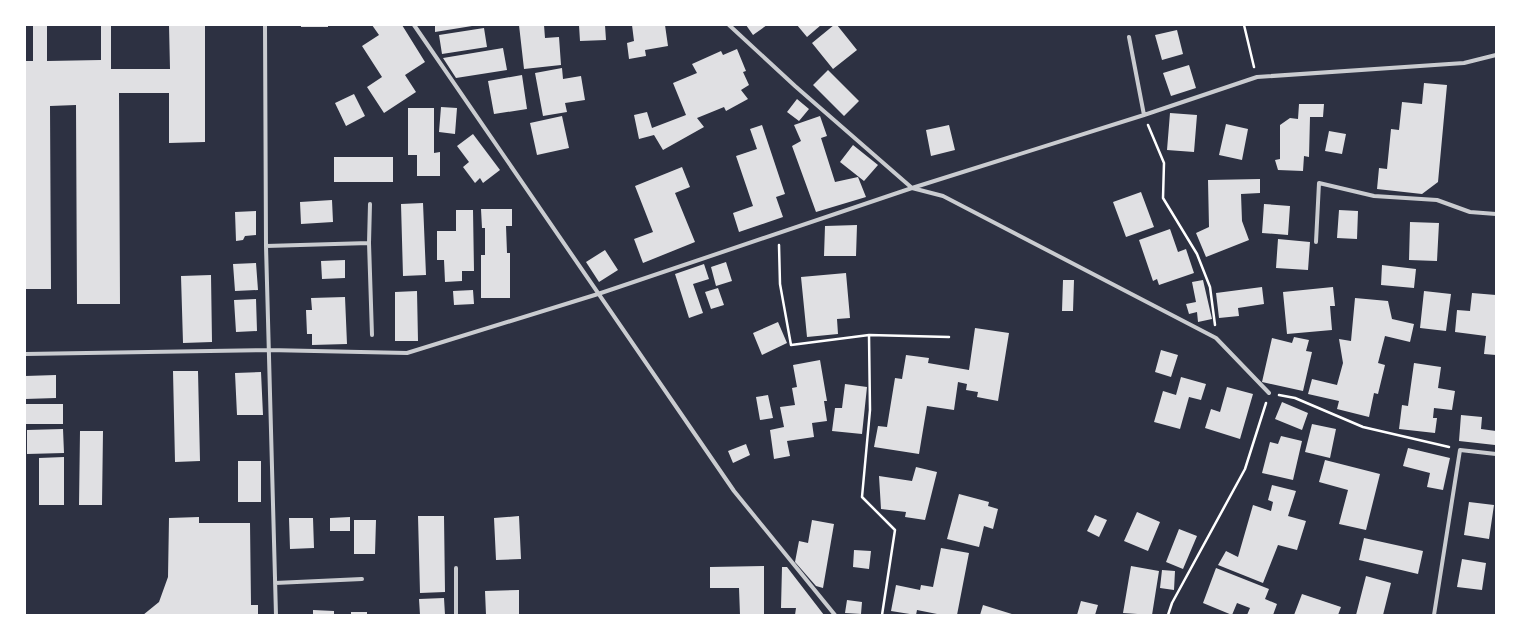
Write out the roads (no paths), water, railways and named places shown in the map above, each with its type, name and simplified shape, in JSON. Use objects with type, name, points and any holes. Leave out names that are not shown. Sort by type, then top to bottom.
[{"type":"street","points":[[265,25],[266,246],[276,615]]},
{"type":"street","points":[[414,25],[734,491],[835,615]]},
{"type":"street","points":[[729,25],[795,86],[912,188],[943,196],[1216,338],[1269,393]]},
{"type":"street","points":[[1129,37],[1144,115]]},
{"type":"street","points":[[25,354],[268,350],[407,353],[598,294],[912,188],[1144,115],[1257,77],[1464,63],[1496,55]]},
{"type":"street","points":[[1316,242],[1319,183],[1374,196],[1437,200],[1470,212],[1496,214]]},
{"type":"street","points":[[370,204],[369,243],[372,334]]},
{"type":"street","points":[[266,246],[369,243]]},
{"type":"street","points":[[1434,615],[1460,450],[1496,454]]},
{"type":"street","points":[[456,568],[456,615]]},
{"type":"street","points":[[275,583],[362,579]]}]
